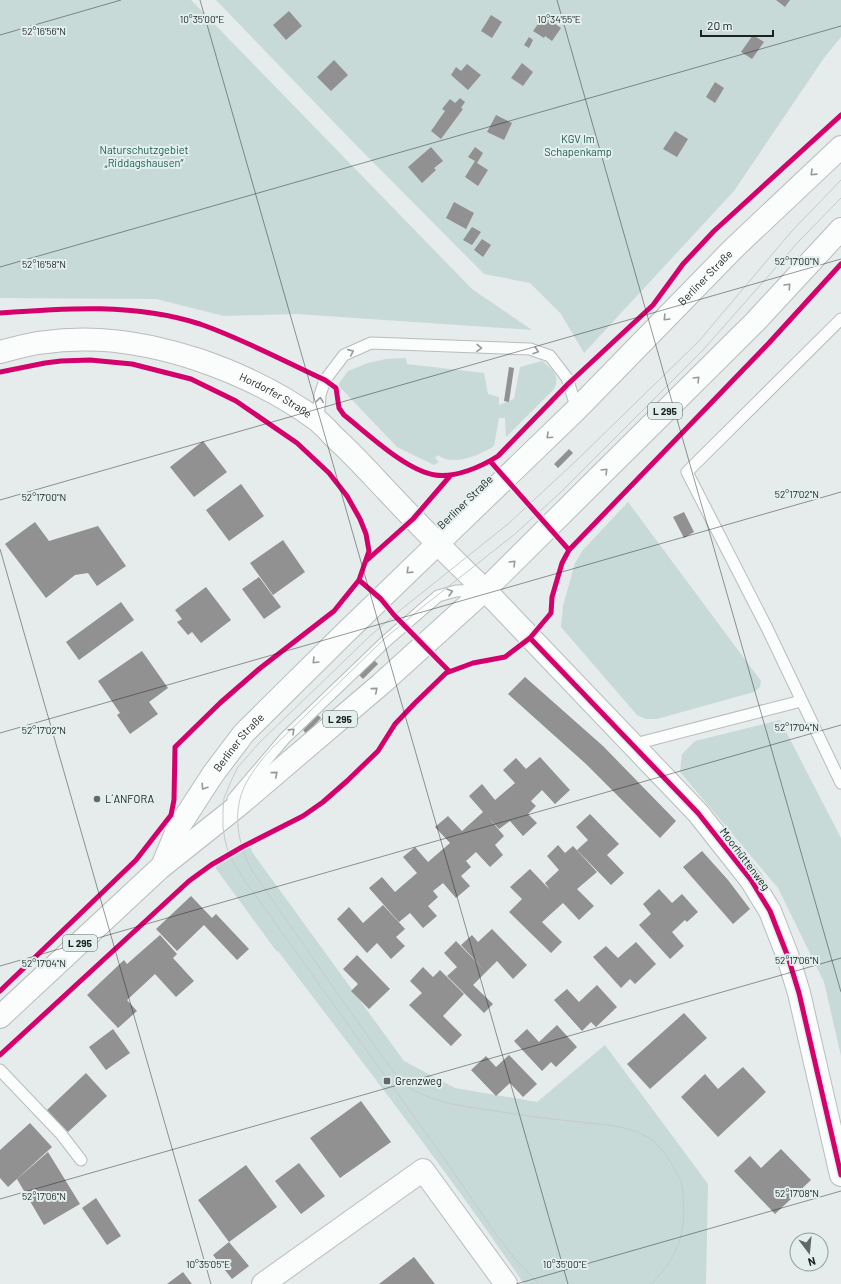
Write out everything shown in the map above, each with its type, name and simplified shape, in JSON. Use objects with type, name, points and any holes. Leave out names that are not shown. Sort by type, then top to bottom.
[{"type":"main road","name":"Berliner Straße","points":[[184,835],[213,774],[244,733],[344,634],[577,409],[733,250],[841,146]]},
{"type":"main road","name":"L 295","points":[[0,1017],[160,868],[184,835],[239,805],[381,684],[485,590],[755,322],[841,229]]},
{"type":"main road","name":"Hordorfer Straße","points":[[0,352],[40,342],[102,339],[135,343],[169,350],[228,370],[277,393],[318,421],[350,452],[437,544],[485,590]]},
{"type":"main road","name":"Moorhüttenweg","points":[[485,590],[698,813],[751,880],[770,911],[788,957],[799,993],[841,1175]]},
{"type":"main road","points":[[263,1284],[423,1170],[506,1284]]},
{"type":"lane","points":[[841,319],[687,472],[767,628],[841,783]]},
{"type":"lane","points":[[318,421],[320,395],[325,380],[344,355],[371,343],[530,349],[550,356],[567,378],[577,409]]},
{"type":"lane","points":[[184,835],[241,790],[285,738],[386,641],[438,596],[456,590],[485,590]]},
{"type":"lane","points":[[632,745],[801,701]]},
{"type":"lane","points":[[0,1070],[61,1134],[81,1160]]},
{"type":"green space","name":"Naturschutzgebiet „Riddagshausen“","points":[[0,0],[191,0],[472,289],[532,330],[296,314],[224,316],[156,299],[0,298]]},
{"type":"green space","name":"KGV Im Schapenkamp","points":[[216,0],[841,0],[841,37],[824,58],[734,191],[584,353],[561,314],[530,283],[484,274],[353,142]]},
{"type":"green space","points":[[406,358],[407,364],[484,373],[488,394],[499,397],[499,405],[514,399],[520,367],[542,361],[554,373],[556,377],[556,384],[554,389],[506,437],[505,418],[499,418],[494,446],[474,456],[458,460],[451,460],[438,455],[435,458],[439,462],[434,465],[397,447],[338,385],[348,371],[368,363],[386,359]]},
{"type":"green space","points":[[628,502],[761,681],[760,687],[754,692],[657,719],[646,719],[637,715],[561,627],[563,606],[575,563],[583,550]]},
{"type":"green space","points":[[780,720],[841,838],[841,1056],[824,982],[778,888],[680,772],[682,754],[695,741]]},
{"type":"green space","points":[[249,840],[252,852],[404,1061],[455,1088],[537,1102],[605,1045],[708,1184],[706,1284],[524,1284],[465,1199],[278,951],[277,952],[214,866]]},
{"type":"building","points":[[776,0],[790,0],[785,7]]},
{"type":"building","points":[[289,11],[302,26],[286,40],[273,25]]},
{"type":"building","points":[[491,15],[502,22],[492,38],[481,31]]},
{"type":"building","points":[[544,16],[561,28],[552,41],[533,31]]},
{"type":"building","points":[[753,35],[764,42],[752,59],[741,52]]},
{"type":"building","points":[[529,37],[533,40],[529,48],[524,45]]},
{"type":"building","points":[[334,60],[348,75],[331,91],[317,77]]},
{"type":"building","points":[[522,63],[533,72],[523,86],[511,78]]},
{"type":"building","points":[[467,64],[481,75],[468,90],[451,75],[456,67],[461,71]]},
{"type":"building","points":[[715,82],[724,88],[715,103],[706,97]]},
{"type":"building","points":[[460,98],[465,102],[461,108],[463,109],[441,139],[431,131],[445,111],[442,109],[450,99],[455,103]]},
{"type":"building","points":[[496,115],[512,123],[504,140],[487,132]]},
{"type":"building","points":[[675,131],[688,139],[677,157],[663,149]]},
{"type":"building","points":[[431,147],[443,161],[434,168],[436,170],[422,183],[408,167]]},
{"type":"building","points":[[475,147],[483,153],[477,163],[488,170],[478,186],[465,177],[475,161],[468,157]]},
{"type":"building","points":[[454,202],[474,213],[466,229],[446,218]]},
{"type":"building","points":[[472,227],[481,232],[472,245],[463,240]]},
{"type":"building","points":[[482,239],[491,245],[483,257],[474,250]]},
{"type":"building","points":[[509,367],[514,368],[509,402],[504,401]]},
{"type":"building","points":[[203,441],[227,472],[194,497],[170,467]]},
{"type":"building","points":[[569,449],[573,453],[558,468],[554,464]]},
{"type":"building","points":[[241,484],[264,516],[229,541],[206,510]]},
{"type":"building","points":[[684,512],[694,532],[684,538],[673,517]]},
{"type":"building","points":[[35,522],[49,541],[98,526],[126,566],[97,586],[88,573],[75,575],[46,598],[5,544]]},
{"type":"building","points":[[283,540],[305,572],[273,595],[250,563]]},
{"type":"building","points":[[259,577],[281,607],[264,619],[242,589]]},
{"type":"building","points":[[206,587],[231,620],[201,643],[192,632],[188,635],[177,622],[182,619],[175,610]]},
{"type":"building","points":[[121,602],[134,620],[79,660],[66,642]]},
{"type":"building","points":[[142,651],[168,688],[149,702],[158,714],[130,734],[117,715],[120,713],[98,681]]},
{"type":"building","points":[[374,660],[378,664],[363,679],[359,675]]},
{"type":"building","points":[[525,677],[603,746],[676,821],[660,838],[586,764],[508,694]]},
{"type":"building","points":[[318,715],[321,718],[306,734],[303,730]]},
{"type":"building","points":[[540,757],[570,790],[555,804],[542,790],[531,801],[536,806],[528,814],[537,823],[523,836],[510,821],[499,829],[488,817],[504,836],[495,845],[503,855],[490,867],[476,852],[466,861],[471,867],[461,876],[470,886],[456,898],[443,883],[433,891],[438,897],[428,906],[437,916],[423,928],[410,913],[399,922],[369,888],[382,877],[395,892],[417,873],[403,857],[415,847],[428,862],[450,843],[435,827],[448,816],[462,831],[483,812],[469,796],[482,784],[495,800],[515,783],[503,770],[516,758],[526,769]]},
{"type":"building","points":[[590,814],[619,844],[607,855],[624,873],[611,885],[577,850],[588,840],[576,827]]},
{"type":"building","points":[[558,845],[565,853],[573,846],[597,872],[577,889],[594,906],[579,920],[563,903],[542,922],[562,942],[551,953],[509,912],[522,899],[510,887],[530,869],[550,890],[545,883],[559,870],[547,856]]},
{"type":"building","points":[[702,851],[728,880],[750,909],[733,924],[683,867]]},
{"type":"building","points":[[659,889],[672,903],[682,894],[698,912],[687,922],[685,920],[672,932],[684,946],[670,959],[639,925],[651,914],[643,904]]},
{"type":"building","points":[[191,896],[212,918],[216,914],[249,949],[237,960],[204,925],[177,951],[156,929]]},
{"type":"building","points":[[383,905],[405,929],[396,937],[405,946],[391,959],[377,943],[367,953],[337,919],[349,907],[363,923]]},
{"type":"building","points":[[492,929],[527,965],[513,979],[497,961],[486,972],[461,945],[472,935],[478,942]]},
{"type":"building","points":[[160,935],[177,954],[173,958],[194,981],[176,997],[155,974],[127,1000],[137,1011],[118,1028],[87,995],[124,960],[127,964]]},
{"type":"building","points":[[456,941],[486,972],[473,985],[493,1004],[484,1013],[447,976],[457,967],[444,953]]},
{"type":"building","points":[[636,942],[656,964],[635,984],[630,979],[621,988],[593,957],[606,946],[618,958]]},
{"type":"building","points":[[357,955],[390,989],[369,1009],[351,991],[358,984],[343,969]]},
{"type":"building","points":[[423,967],[433,977],[440,970],[464,994],[443,1016],[462,1035],[451,1046],[409,1005],[422,993],[410,981]]},
{"type":"building","points":[[597,985],[617,1007],[596,1027],[591,1022],[582,1031],[554,1000],[567,989],[579,1002]]},
{"type":"building","points":[[684,1013],[707,1038],[650,1089],[627,1064]]},
{"type":"building","points":[[557,1025],[577,1047],[556,1067],[551,1062],[542,1071],[514,1041],[527,1029],[539,1042]]},
{"type":"building","points":[[113,1029],[130,1053],[106,1070],[89,1047]]},
{"type":"building","points":[[509,1055],[537,1084],[523,1097],[510,1083],[496,1096],[471,1070],[486,1056],[496,1067]]},
{"type":"building","points":[[743,1067],[766,1092],[718,1137],[681,1097],[705,1074],[718,1089]]},
{"type":"building","points":[[86,1073],[107,1096],[68,1132],[47,1110]]},
{"type":"building","points":[[361,1101],[391,1142],[340,1178],[310,1138]]},
{"type":"building","points":[[30,1123],[52,1147],[8,1187],[0,1178],[0,1150]]},
{"type":"building","points":[[781,1149],[811,1180],[775,1214],[734,1171],[750,1156],[761,1168]]},
{"type":"building","points":[[48,1152],[80,1204],[44,1225],[17,1179]]},
{"type":"building","points":[[299,1163],[325,1196],[301,1214],[275,1181]]},
{"type":"building","points":[[246,1165],[277,1207],[229,1242],[198,1200]]},
{"type":"building","points":[[96,1198],[121,1236],[107,1245],[82,1208]]},
{"type":"building","points":[[229,1242],[249,1266],[232,1279],[213,1255]]},
{"type":"building","points":[[414,1257],[435,1284],[379,1284]]},
{"type":"building","points":[[183,1272],[192,1284],[167,1284]]},
{"type":"tram line","points":[[539,1284],[516,1260],[493,1230],[448,1164],[243,878],[229,855],[225,840],[223,828],[224,798],[238,767],[259,743],[371,635],[508,524],[578,459],[699,341],[791,232],[841,180]]},
{"type":"tram line","points":[[651,1284],[667,1266],[678,1246],[684,1213],[682,1185],[674,1168],[656,1143],[635,1131],[608,1125],[527,1116],[458,1105],[423,1095],[401,1082],[253,872],[243,851],[240,840],[238,829],[239,805],[241,794],[246,783],[272,748],[384,639],[515,534],[561,492],[703,350],[800,240],[841,198]]},
{"type":"cycle path","points":[[0,313],[75,309],[126,310],[175,317],[200,324],[248,343],[325,380],[336,388],[339,408],[344,415],[387,450],[411,466],[423,472],[435,475],[451,475],[468,471],[498,456],[568,384],[653,305],[683,264],[714,231],[841,115]]},
{"type":"cycle path","points":[[0,1055],[189,881],[211,865],[242,847],[303,816],[323,802],[378,751],[395,724],[446,673],[473,663],[505,657],[530,638],[551,613],[552,597],[562,563],[569,550],[768,344],[841,264]]},
{"type":"cycle path","points":[[0,372],[45,363],[90,360],[132,364],[191,379],[236,401],[297,443],[329,473],[347,496],[360,519],[366,534],[369,551],[359,580],[334,611],[259,669],[220,703],[175,747],[174,800],[171,815],[136,860],[0,991]]},
{"type":"cycle path","points":[[490,461],[569,550]]},
{"type":"cycle path","points":[[366,561],[413,519],[450,476]]},
{"type":"cycle path","points":[[359,580],[381,599],[394,615],[449,671]]},
{"type":"cycle path","points":[[530,638],[698,813],[751,880],[770,911],[788,957],[799,993],[841,1175]]},
{"type":"place","name":"L´ANFORA","points":[[97,799]]},
{"type":"place","name":"Grenzweg","points":[[387,1081]]}]
